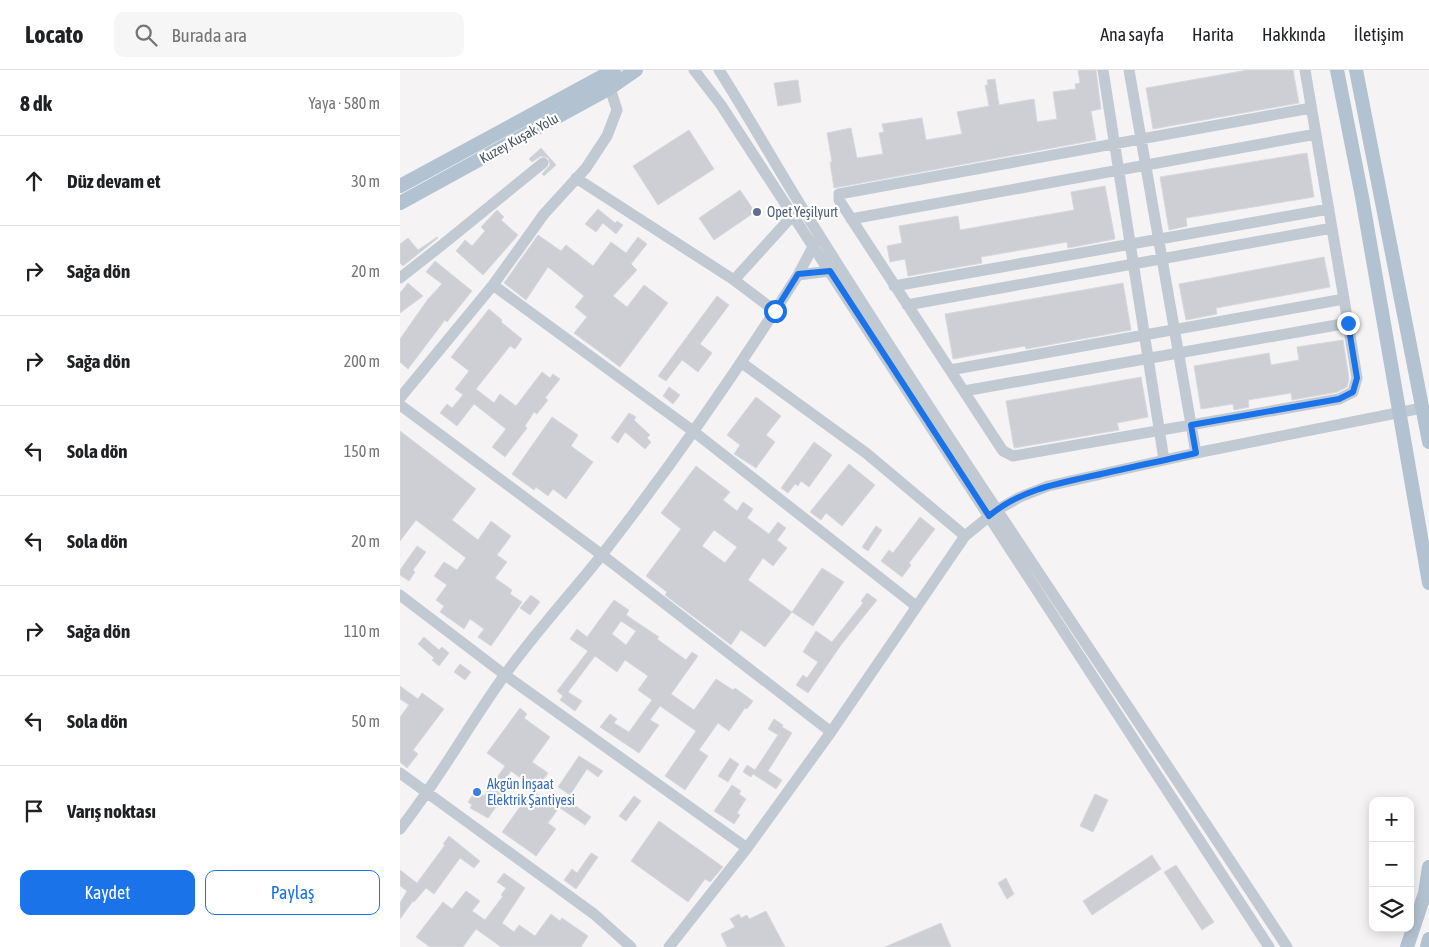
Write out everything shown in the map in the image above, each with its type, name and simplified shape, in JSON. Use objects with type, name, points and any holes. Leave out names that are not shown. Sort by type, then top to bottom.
[{"type":"main road","name":"Kuzey Kuşak Yolu","points":[[400,186],[614,70]]},
{"type":"main road","name":"Kuzey Kuşak Yolu","points":[[400,203],[610,88],[636,70]]},
{"type":"main road","points":[[1336,70],[1362,197],[1429,583]]},
{"type":"main road","points":[[1356,70],[1429,442]]},
{"type":"main road","points":[[1407,947],[1425,893],[1429,867]]},
{"type":"main road","points":[[1427,947],[1429,938]]},
{"type":"street","points":[[694,70],[721,104],[813,246],[834,267]]},
{"type":"street","points":[[719,70],[820,235],[834,267],[1269,947]]},
{"type":"street","points":[[1103,70],[1164,460]]},
{"type":"street","points":[[1129,70],[1196,453]]},
{"type":"street","points":[[1305,70],[1357,378],[1353,392],[1339,399],[1013,456],[1003,451],[839,200],[839,194],[1311,108]]},
{"type":"street","points":[[400,398],[493,285],[544,214],[586,168],[607,136],[617,110],[610,88]]},
{"type":"street","points":[[851,219],[1316,134]]},
{"type":"street","points":[[400,278],[543,163]]},
{"type":"street","points":[[576,178],[734,280],[775,311]]},
{"type":"street","points":[[894,286],[1328,209]]},
{"type":"street","points":[[734,280],[793,215]]},
{"type":"street","points":[[907,305],[1332,228]]},
{"type":"street","points":[[400,829],[427,793],[505,675],[602,555],[742,363],[798,274],[820,235]]},
{"type":"street","points":[[798,274],[834,267]]},
{"type":"street","points":[[493,285],[693,431],[916,606]]},
{"type":"street","points":[[950,370],[1344,298]]},
{"type":"street","points":[[964,392],[1348,323]]},
{"type":"street","points":[[742,363],[866,453],[965,536]]},
{"type":"street","points":[[400,405],[602,555],[831,732]]},
{"type":"street","points":[[669,947],[747,848],[831,732],[965,536],[993,513],[1020,496],[1048,486],[1196,453],[1422,408]]},
{"type":"street","points":[[993,513],[1168,765],[1287,947]]},
{"type":"street","points":[[400,595],[505,675],[747,848]]},
{"type":"street","points":[[400,773],[594,914],[632,947]]},
{"type":"building","points":[[1078,70],[1096,70],[1101,109],[1091,111],[1096,140],[834,188],[827,133],[851,128],[857,158],[883,154],[879,133],[884,132],[882,124],[922,118],[926,140],[962,134],[957,112],[989,106],[985,85],[988,85],[987,80],[995,79],[999,105],[1034,99],[1037,122],[1057,119],[1053,92],[1076,89],[1075,84],[1080,83]]},
{"type":"building","points":[[1248,70],[1293,70],[1299,103],[1153,129],[1146,88]]},
{"type":"building","points":[[798,80],[801,102],[778,106],[774,83]]},
{"type":"building","points":[[689,130],[714,169],[658,205],[633,166]]},
{"type":"building","points":[[541,148],[556,165],[544,176],[542,174],[550,165],[548,158],[541,156],[532,162],[529,159]]},
{"type":"building","points":[[1307,153],[1314,197],[1186,218],[1187,226],[1169,230],[1160,177]]},
{"type":"building","points":[[1105,186],[1115,239],[1068,248],[1067,242],[981,257],[982,263],[908,276],[905,259],[890,262],[887,246],[902,243],[899,226],[958,216],[960,230],[1074,210],[1071,192]]},
{"type":"building","points":[[740,190],[755,212],[714,240],[699,218]]},
{"type":"building","points":[[598,209],[615,223],[617,221],[623,225],[616,234],[603,223],[596,232],[585,224]]},
{"type":"building","points":[[497,210],[504,217],[501,220],[518,235],[483,275],[456,251],[465,240],[472,246],[485,231],[481,227]]},
{"type":"building","points":[[538,235],[561,251],[566,245],[593,266],[611,242],[626,253],[638,237],[647,244],[631,264],[637,270],[613,296],[627,307],[644,285],[668,303],[620,367],[574,333],[587,317],[575,307],[584,296],[548,267],[526,300],[504,283]]},
{"type":"building","points":[[437,237],[403,266],[400,263],[400,244],[408,238],[418,250]]},
{"type":"building","points":[[1324,257],[1330,287],[1216,308],[1217,314],[1186,320],[1179,284]]},
{"type":"building","points":[[435,261],[472,291],[447,322],[445,320],[408,369],[400,362],[400,339],[428,299],[442,284],[426,272]]},
{"type":"building","points":[[408,283],[423,296],[400,313],[400,293]]},
{"type":"building","points":[[1123,283],[1131,330],[1026,349],[1025,346],[953,359],[945,314]]},
{"type":"building","points":[[717,296],[729,305],[700,344],[712,353],[698,372],[682,360],[666,381],[658,376]]},
{"type":"building","points":[[489,309],[502,320],[501,322],[522,339],[515,349],[510,346],[476,389],[494,403],[500,394],[516,406],[542,372],[550,378],[553,374],[560,379],[545,398],[548,400],[537,414],[534,412],[525,426],[527,428],[505,457],[492,447],[506,429],[474,404],[457,426],[440,413],[447,404],[452,408],[463,395],[455,389],[469,371],[451,357]]},
{"type":"building","points":[[1343,340],[1349,379],[1347,387],[1337,392],[1292,400],[1291,393],[1248,400],[1249,407],[1234,410],[1233,404],[1201,409],[1194,366],[1269,353],[1271,365],[1299,360],[1297,347]]},
{"type":"building","points":[[1141,377],[1148,417],[1117,423],[1119,430],[1014,448],[1006,401]]},
{"type":"building","points":[[669,387],[680,395],[673,404],[663,396]]},
{"type":"building","points":[[756,397],[781,416],[766,435],[775,442],[756,468],[734,454],[740,445],[727,435]]},
{"type":"building","points":[[629,413],[636,417],[634,420],[650,435],[647,438],[651,442],[645,449],[625,432],[618,443],[611,438]]},
{"type":"building","points":[[552,417],[578,435],[571,446],[593,462],[566,499],[553,489],[548,496],[536,487],[534,490],[512,474]]},
{"type":"building","points":[[400,431],[476,489],[452,520],[478,540],[491,521],[511,536],[497,555],[507,562],[495,578],[512,590],[510,594],[522,602],[491,646],[478,637],[484,629],[470,619],[464,629],[440,612],[444,606],[436,600],[447,585],[434,576],[444,562],[457,570],[466,558],[416,520],[400,541]]},
{"type":"building","points":[[814,442],[832,455],[809,487],[801,481],[798,486],[795,484],[788,493],[781,488]]},
{"type":"building","points":[[849,464],[875,485],[842,526],[826,513],[821,520],[810,512]]},
{"type":"building","points":[[696,466],[730,492],[723,500],[737,511],[743,502],[753,509],[747,518],[769,534],[778,522],[786,528],[777,540],[787,548],[773,566],[763,558],[748,580],[792,612],[765,647],[741,630],[731,645],[665,595],[667,592],[646,576],[681,529],[661,513]],"holes":[[[714,530],[737,547],[725,563],[702,546]]]},
{"type":"building","points":[[920,517],[935,529],[909,563],[911,565],[902,577],[881,561],[889,550],[893,553]]},
{"type":"building","points":[[876,526],[882,530],[868,551],[862,547]]},
{"type":"building","points":[[417,546],[426,552],[413,570],[415,572],[409,581],[400,575],[400,570]]},
{"type":"building","points":[[822,568],[844,582],[813,626],[792,612]]},
{"type":"building","points":[[867,593],[877,600],[841,645],[808,693],[796,685],[803,675],[807,678],[818,662],[803,652],[816,631],[832,642],[863,603],[861,601]]},
{"type":"building","points":[[531,595],[540,602],[530,615],[520,608]]},
{"type":"building","points":[[614,600],[629,610],[626,615],[659,637],[657,639],[686,660],[692,652],[698,656],[671,694],[694,710],[716,679],[733,690],[735,688],[753,701],[747,709],[745,708],[729,731],[718,723],[699,750],[708,756],[685,790],[665,776],[696,731],[660,706],[650,720],[659,725],[639,753],[600,727],[610,714],[617,719],[614,723],[629,732],[652,700],[638,690],[648,676],[625,660],[617,672],[595,656],[568,692],[582,701],[575,711],[560,700],[563,696],[557,691],[588,651],[570,639],[577,629],[587,637]],"holes":[[[621,621],[636,631],[626,645],[612,634]]]},
{"type":"building","points":[[424,637],[439,650],[442,647],[449,653],[439,666],[432,660],[434,658],[418,644]]},
{"type":"building","points":[[460,664],[471,672],[465,680],[454,672]]},
{"type":"building","points":[[400,686],[418,699],[422,693],[444,709],[413,750],[418,754],[407,768],[400,762],[400,717],[409,705],[400,699]]},
{"type":"building","points":[[520,708],[527,714],[524,718],[550,737],[532,762],[548,773],[536,789],[511,771],[499,788],[506,793],[488,818],[470,808],[472,805],[468,802],[476,790],[484,796],[505,766],[487,753]]},
{"type":"building","points":[[774,719],[792,733],[768,771],[782,780],[776,789],[753,774],[751,777],[743,772],[747,765],[755,770],[778,735],[768,729]]},
{"type":"building","points":[[579,756],[603,771],[598,777],[587,769],[570,795],[558,787]]},
{"type":"building","points":[[730,758],[739,764],[728,782],[718,776]]},
{"type":"building","points":[[732,785],[741,791],[739,794],[746,799],[737,813],[740,815],[734,824],[714,811]]},
{"type":"building","points":[[532,790],[558,809],[548,823],[556,829],[536,856],[502,832]]},
{"type":"building","points":[[1095,794],[1108,800],[1093,832],[1080,826]]},
{"type":"building","points":[[634,796],[641,801],[626,821],[619,816]]},
{"type":"building","points":[[566,799],[591,817],[585,825],[560,808]]},
{"type":"building","points":[[659,821],[723,867],[710,882],[705,879],[688,902],[631,861]]},
{"type":"building","points":[[449,836],[480,861],[474,868],[460,858],[434,894],[426,888],[413,901],[400,919],[400,903],[407,891],[400,886],[400,870],[417,883],[445,845],[443,844]]},
{"type":"building","points":[[591,853],[598,857],[576,889],[564,880],[572,869],[577,873]]},
{"type":"building","points":[[1152,855],[1161,869],[1092,915],[1083,901]]},
{"type":"building","points":[[1176,865],[1214,922],[1202,930],[1164,872]]},
{"type":"building","points":[[504,873],[525,888],[502,923],[514,932],[519,925],[535,936],[551,914],[560,921],[562,918],[588,936],[581,947],[501,947],[476,929],[463,947],[430,947],[416,937],[443,902],[452,909],[466,891],[480,901],[472,911],[485,920],[503,896],[501,895],[506,888],[497,882]]},
{"type":"building","points":[[1006,878],[1014,894],[1007,899],[998,883]]},
{"type":"building","points":[[766,911],[785,947],[727,947],[721,934],[735,927],[730,919],[739,914],[741,918],[747,915],[749,919]]},
{"type":"building","points":[[941,923],[951,947],[885,947]]},
{"type":"place","name":"Opet Yeşilyurt","points":[[757,212]]},
{"type":"place","name":"Akgün İnşaat Elektrik Şantiyesi","points":[[477,792]]},
{"type":"route","points":[[775,311],[798,274],[830,271],[989,516],[1020,496],[1048,486],[1196,453],[1191,425],[1347,396],[1356,387],[1357,378],[1348,323]]}]
